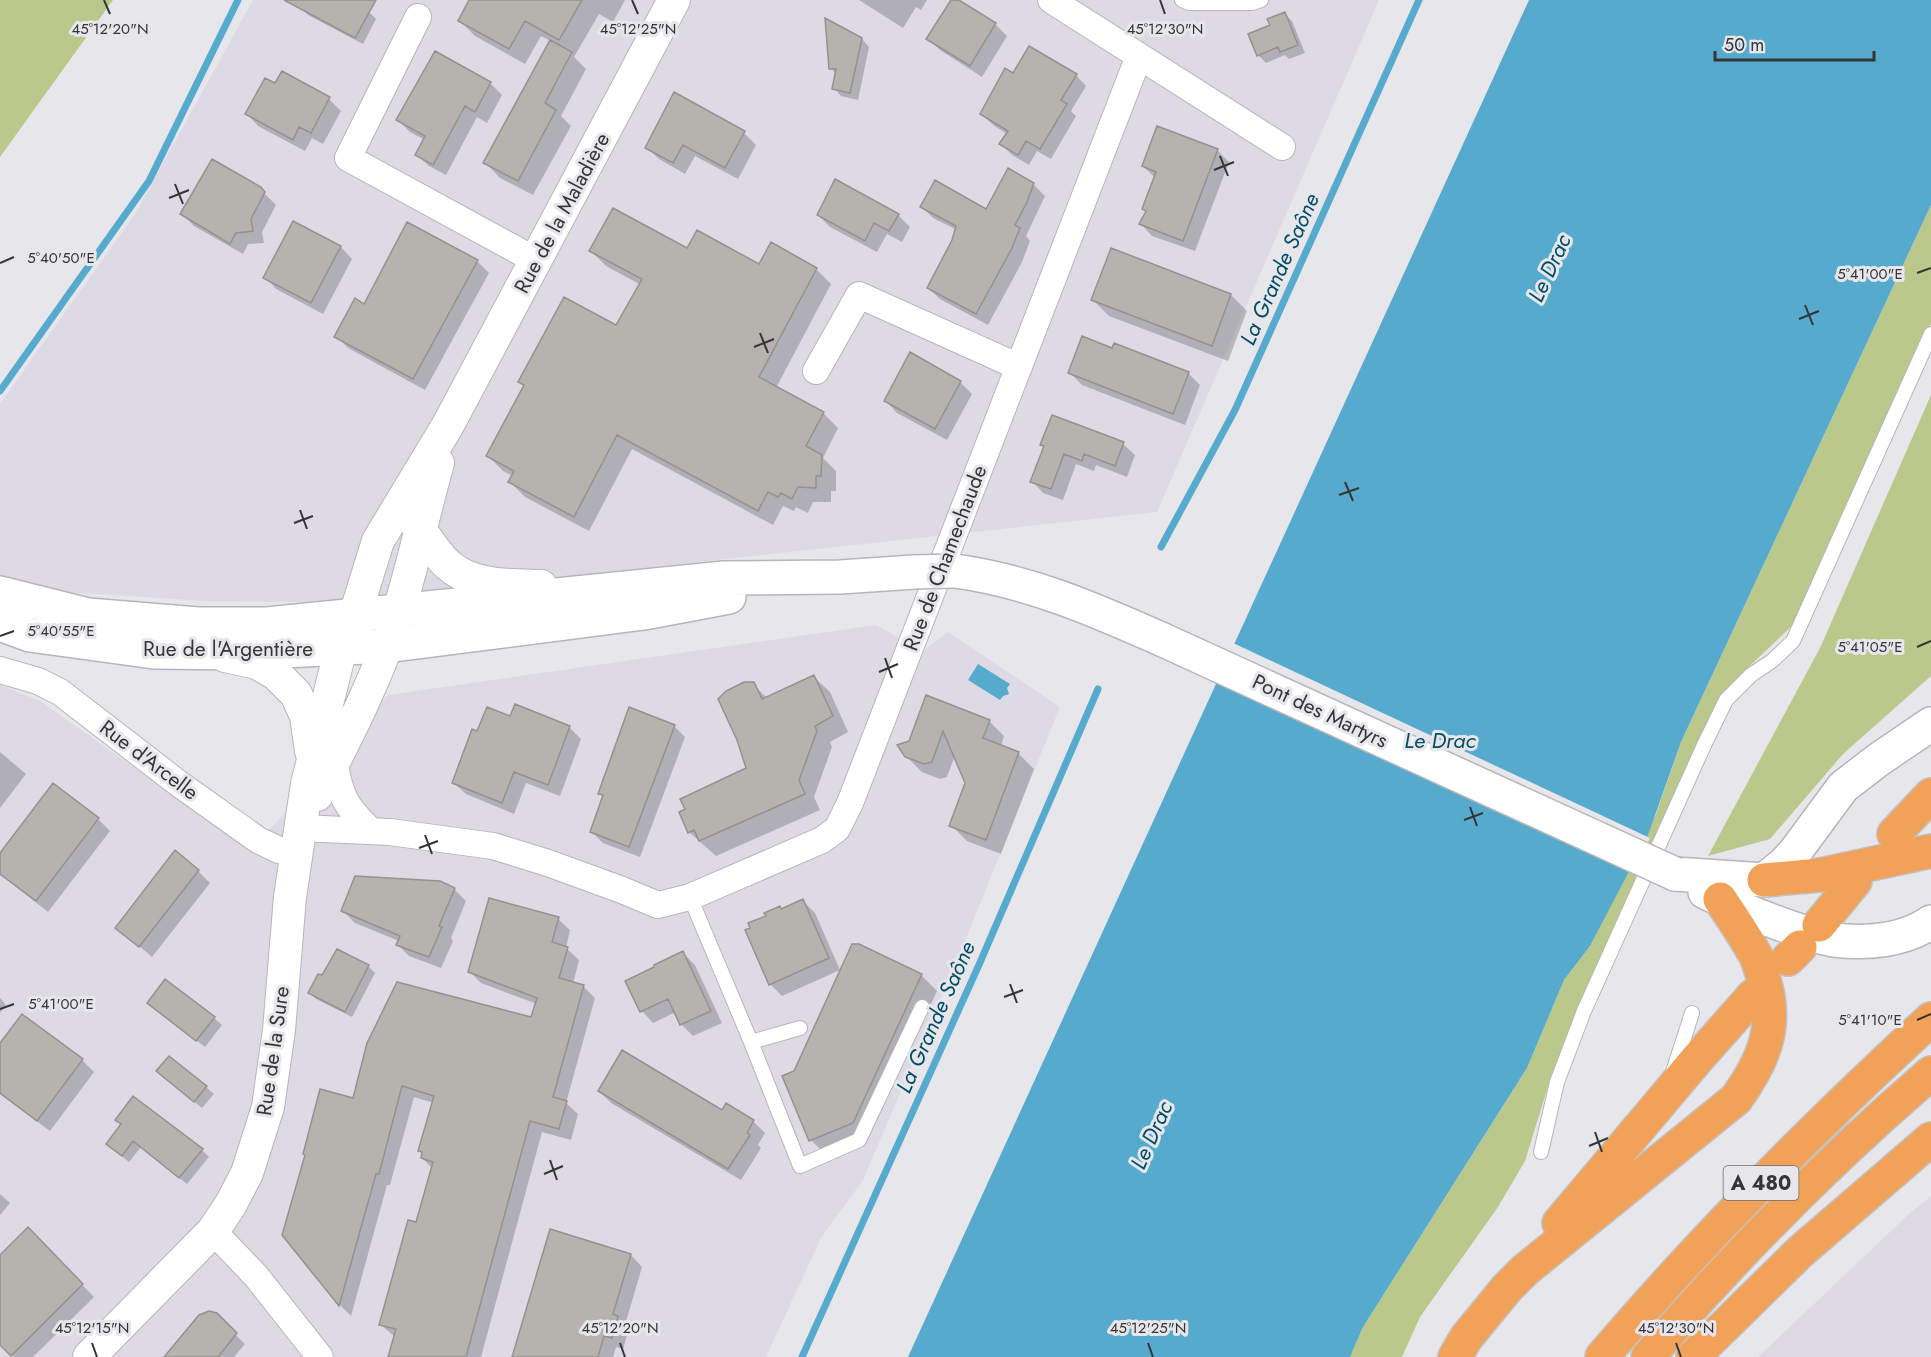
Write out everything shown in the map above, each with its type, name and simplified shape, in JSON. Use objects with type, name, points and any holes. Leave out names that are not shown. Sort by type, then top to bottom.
[{"type":"highway","points":[[1894,834],[1931,795]]},
{"type":"highway","points":[[1764,880],[1820,875],[1931,850]]},
{"type":"highway","points":[[1802,944],[1855,882]]},
{"type":"highway","points":[[1455,1357],[1466,1338],[1525,1270],[1736,1099],[1754,1074],[1767,1038],[1770,1016],[1768,992],[1755,953],[1720,899]]},
{"type":"highway","points":[[1525,1270],[1563,1217],[1753,996]]},
{"type":"highway","name":"A 480","points":[[1602,1357],[1671,1276],[1716,1228],[1849,1095],[1931,1019]]},
{"type":"highway","name":"A 480","points":[[1648,1357],[1696,1301],[1786,1209],[1880,1117],[1931,1073]]},
{"type":"highway","points":[[1693,1357],[1800,1252],[1931,1140]]},
{"type":"main road","name":"Pont des Martyrs","points":[[840,577],[955,571],[987,575],[1066,598],[1161,639],[1675,874]]},
{"type":"main road","name":"Rue de l'Argentière","points":[[0,593],[88,615],[198,624],[267,624],[724,578],[840,577]]},
{"type":"main road","name":"Rue de l'Argentière","points":[[0,624],[30,635],[153,652],[244,652],[340,648],[386,645],[644,613],[840,577]]},
{"type":"main road","points":[[1675,874],[1764,880],[1790,858],[1844,787],[1878,760],[1931,724]]},
{"type":"main road","points":[[1675,874],[1687,883],[1720,899],[1793,928],[1832,940],[1876,941],[1901,935],[1931,922]]},
{"type":"street","name":"Rue de la Maladière","points":[[386,645],[399,611],[411,517],[448,425],[674,0]]},
{"type":"street","points":[[1051,0],[1282,147]]},
{"type":"street","points":[[418,17],[348,158],[537,261]]},
{"type":"street","name":"Rue de Chamechaude","points":[[298,840],[371,831],[494,846],[548,863],[658,905],[690,897],[822,840],[837,828],[850,803],[1139,56]]},
{"type":"street","points":[[816,371],[859,295],[1019,367]]},
{"type":"street","name":"Rue de la Maladière","points":[[355,615],[378,541],[411,517]]},
{"type":"street","points":[[411,517],[446,562],[465,577],[499,584],[609,590]]},
{"type":"street","name":"Rue de la Sure","points":[[89,1357],[213,1231],[231,1204],[247,1173],[268,1107],[279,1030],[290,897],[298,840],[323,760],[340,648],[355,615]]},
{"type":"street","name":"Rue de la Sure","points":[[323,760],[361,706],[386,645]]},
{"type":"street","points":[[210,652],[257,663],[276,674],[296,694],[323,760],[338,782],[343,799],[371,831]]},
{"type":"street","name":"Rue d'Arcelle","points":[[0,670],[38,681],[60,692],[178,783],[258,840],[279,850],[298,840]]},
{"type":"street","points":[[213,1231],[256,1276],[320,1357]]},
{"type":"lane","points":[[1182,0],[1189,3],[1253,1]]},
{"type":"lane","points":[[1542,1152],[1557,1082],[1584,1011],[1705,743],[1726,700],[1750,675],[1772,661],[1793,641],[1931,334]]},
{"type":"lane","points":[[690,897],[800,1166],[859,1140],[922,1007]]},
{"type":"lane","points":[[1666,1097],[1692,1013]]},
{"type":"lane","points":[[751,1042],[800,1028]]},
{"type":"shaded area","points":[[253,0],[1379,0],[1157,512],[330,602],[206,601],[64,592],[0,576],[0,404],[135,214]]},
{"type":"shaded area","points":[[876,625],[923,651],[948,632],[1060,707],[951,975],[863,1180],[821,1238],[766,1357],[0,1357],[0,685],[40,701],[252,850],[388,695]]},
{"type":"shaded area","points":[[1931,1196],[1931,1357],[1758,1357],[1910,1213]]},
{"type":"green space","points":[[0,0],[113,0],[0,157]]},
{"type":"green space","points":[[1931,205],[1931,323],[1797,621],[1736,679],[1702,737],[1676,801],[1582,998],[1550,1080],[1525,1161],[1498,1207],[1420,1317],[1402,1357],[1350,1357],[1363,1327],[1527,1068],[1564,980],[1590,946],[1656,814],[1681,742]]},
{"type":"green space","points":[[1931,395],[1931,676],[1843,754],[1770,839],[1708,856],[1820,648]]},
{"type":"water","name":"Le Drac","points":[[1529,0],[1931,0],[1931,205],[1681,742],[1648,835],[1590,946],[1564,980],[1527,1068],[1363,1327],[1350,1357],[908,1357]]},
{"type":"water","points":[[978,664],[1010,684],[1007,688],[1009,694],[1000,700],[968,680]]},
{"type":"pier","points":[[1231,642],[1650,838],[1632,872],[1215,678]]},
{"type":"building","points":[[284,0],[376,0],[355,38]]},
{"type":"building","points":[[469,0],[582,0],[559,40],[525,21],[509,49],[458,21]]},
{"type":"building","points":[[951,0],[959,0],[996,23],[970,66],[926,39]]},
{"type":"building","points":[[1285,12],[1298,45],[1280,52],[1278,47],[1257,56],[1248,34],[1270,25],[1267,19]]},
{"type":"building","points":[[825,18],[862,38],[850,93],[832,89],[836,69],[829,69]]},
{"type":"building","points":[[550,40],[572,52],[545,103],[556,110],[518,181],[483,163]]},
{"type":"building","points":[[1029,46],[1077,74],[1061,100],[1067,104],[1040,149],[1026,141],[1018,155],[999,144],[1008,131],[980,114],[1005,68],[1013,73]]},
{"type":"building","points":[[435,51],[491,82],[475,112],[465,106],[433,165],[415,155],[425,136],[396,120]]},
{"type":"building","points":[[282,71],[330,97],[311,133],[299,127],[293,140],[245,114],[265,78],[275,83]]},
{"type":"building","points":[[674,92],[745,131],[725,168],[683,145],[673,163],[645,148]]},
{"type":"building","points":[[1157,126],[1218,149],[1183,241],[1139,224],[1146,211],[1142,209],[1156,172],[1142,166]]},
{"type":"building","points":[[212,159],[261,187],[265,192],[251,219],[253,231],[236,233],[230,244],[180,214]]},
{"type":"building","points":[[1008,168],[1034,183],[1015,225],[1020,228],[1011,250],[976,314],[927,288],[952,240],[956,226],[920,207],[935,180],[986,209]]},
{"type":"building","points":[[835,179],[899,214],[889,231],[874,223],[865,241],[817,215]]},
{"type":"building","points":[[613,208],[687,248],[697,230],[759,264],[771,242],[817,268],[759,377],[824,412],[806,446],[822,455],[821,476],[816,476],[816,488],[798,487],[792,499],[781,493],[778,497],[768,492],[758,511],[617,435],[574,517],[508,482],[514,471],[486,456],[524,385],[518,382],[564,297],[616,325],[642,279],[589,251]]},
{"type":"building","points":[[293,221],[341,246],[311,303],[263,278]]},
{"type":"building","points":[[407,222],[478,260],[413,379],[334,337],[355,298],[364,304]]},
{"type":"building","points":[[1111,248],[1231,294],[1212,346],[1091,300]]},
{"type":"building","points":[[1082,336],[1112,348],[1114,343],[1189,372],[1173,414],[1068,373]]},
{"type":"building","points":[[910,352],[961,381],[935,429],[884,401]]},
{"type":"building","points":[[1052,415],[1124,442],[1115,466],[1084,454],[1082,461],[1064,454],[1051,489],[1030,482],[1044,446],[1040,445]]},
{"type":"building","points":[[814,675],[833,716],[815,726],[817,731],[799,780],[805,794],[699,841],[694,830],[688,833],[679,812],[685,809],[680,799],[746,768],[737,740],[718,699],[726,691],[744,682],[754,682],[762,699]]},
{"type":"building","points":[[926,695],[990,720],[983,738],[1019,752],[986,840],[949,826],[965,783],[943,731],[932,762],[924,764],[905,757],[897,745],[909,741]]},
{"type":"building","points":[[515,704],[570,726],[548,785],[514,772],[502,803],[452,783],[472,729],[477,731],[487,707],[510,716]]},
{"type":"building","points":[[629,707],[675,725],[629,847],[590,832],[603,795],[598,794]]},
{"type":"building","points":[[53,783],[99,818],[36,901],[0,874],[0,853]]},
{"type":"building","points":[[175,850],[199,870],[139,947],[115,928]]},
{"type":"building","points":[[355,876],[440,881],[455,888],[429,957],[396,945],[400,936],[341,911]]},
{"type":"building","points":[[489,898],[559,917],[552,942],[568,947],[559,978],[584,985],[553,1097],[567,1101],[559,1129],[530,1121],[466,1357],[388,1357],[396,1329],[379,1325],[408,1220],[416,1222],[433,1162],[421,1158],[422,1152],[418,1151],[434,1096],[402,1086],[379,1174],[376,1174],[339,1306],[282,1235],[305,1155],[303,1154],[320,1089],[353,1098],[367,1043],[397,982],[531,1017],[537,998],[468,972]]},
{"type":"building","points":[[803,899],[829,958],[769,985],[745,930],[750,928],[748,923],[766,916],[764,913],[780,906],[781,909]]},
{"type":"building","points":[[852,944],[859,944],[922,974],[853,1123],[809,1141],[782,1076],[794,1071]]},
{"type":"building","points":[[337,949],[369,965],[345,1012],[308,993],[318,974],[322,975]]},
{"type":"building","points":[[683,951],[711,1011],[680,1025],[668,999],[640,1012],[625,981]]},
{"type":"building","points":[[165,979],[215,1017],[196,1041],[147,1003]]},
{"type":"building","points":[[22,1014],[83,1059],[37,1121],[0,1093],[0,1043]]},
{"type":"building","points":[[622,1050],[722,1110],[726,1103],[754,1120],[747,1133],[750,1135],[728,1169],[598,1091]]},
{"type":"building","points":[[169,1056],[207,1086],[194,1102],[156,1071]]},
{"type":"building","points":[[133,1096],[203,1149],[179,1178],[133,1141],[122,1156],[106,1144],[121,1124],[115,1120]]},
{"type":"building","points":[[28,1227],[83,1284],[11,1356],[0,1345],[0,1255]]},
{"type":"building","points":[[550,1229],[631,1254],[613,1314],[618,1316],[612,1338],[604,1336],[598,1357],[512,1357]]},
{"type":"building","points":[[209,1311],[217,1313],[237,1333],[218,1357],[164,1357],[199,1315]]},
{"type":"waterway","points":[[0,391],[149,181],[238,0]]},
{"type":"waterway","name":"La Grande Saône","points":[[1161,547],[1235,410],[1419,0]]},
{"type":"waterway","name":"La Grande Saône","points":[[802,1357],[978,967],[1098,689]]}]
